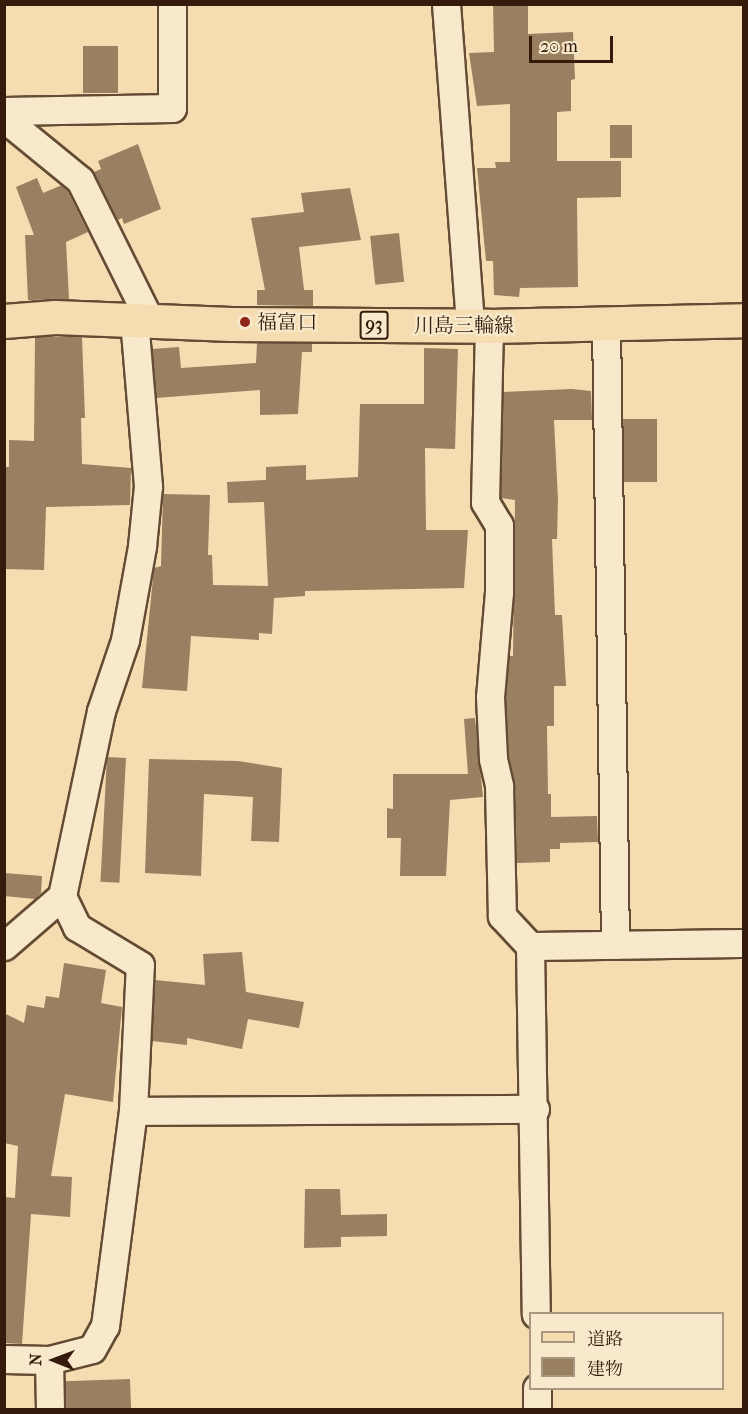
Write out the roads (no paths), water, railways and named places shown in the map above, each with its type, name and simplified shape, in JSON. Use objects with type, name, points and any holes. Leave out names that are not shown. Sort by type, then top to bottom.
[{"type":"main road","name":"川島三輪線","points":[[4,321],[55,317],[479,325],[744,320]]},
{"type":"street","points":[[4,111],[172,108],[172,4]]},
{"type":"street","points":[[446,4],[479,325],[485,502],[499,525],[499,592],[490,697],[493,759],[499,786],[502,916],[530,946],[535,1109],[536,1312]]},
{"type":"street","points":[[4,118],[80,180],[142,320],[148,486],[142,546],[125,640],[101,711],[62,896],[4,946]]},
{"type":"street","points":[[606,323],[615,945]]},
{"type":"street","points":[[4,1359],[49,1360],[92,1349],[105,1326],[133,1111],[140,965],[77,927],[62,896]]},
{"type":"street","points":[[530,946],[744,943]]},
{"type":"street","points":[[133,1111],[535,1109]]},
{"type":"street","points":[[49,1360],[50,1410]]},
{"type":"street","points":[[537,1390],[537,1410]]},
{"type":"place","name":"福富口","points":[[245,322]]}]
